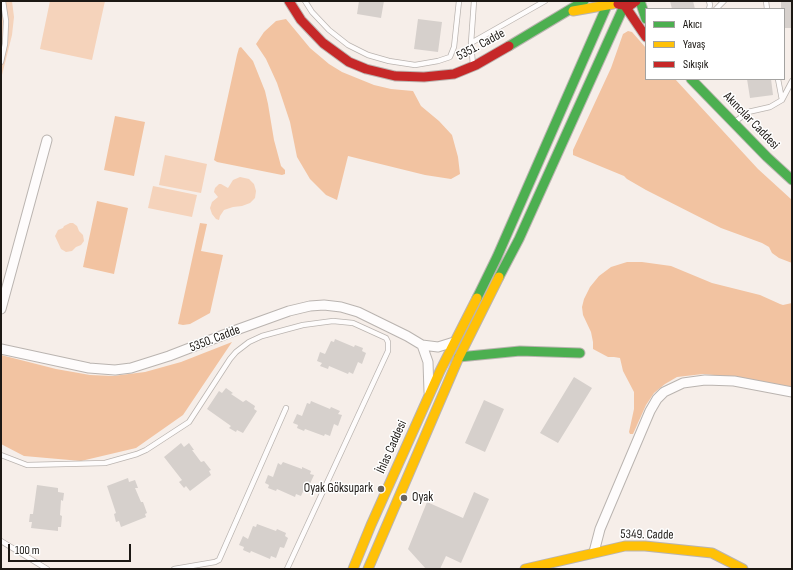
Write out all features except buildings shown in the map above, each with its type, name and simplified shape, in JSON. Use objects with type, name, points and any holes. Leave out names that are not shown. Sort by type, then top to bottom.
[{"type":"main road","name":"5351. Cadde","points":[[289,1],[301,20],[323,43],[350,62],[366,69],[395,76],[424,77],[454,74],[473,66],[564,14],[588,4],[617,4],[630,6],[636,1]]},
{"type":"main road","points":[[640,1],[645,17]]},
{"type":"main road","points":[[588,4],[600,11],[600,20]]},
{"type":"main road","name":"İhlas Caddesi","points":[[353,569],[428,397],[497,257],[600,20],[617,4]]},
{"type":"main road","name":"İhlas Caddesi","points":[[368,569],[459,357],[519,239],[614,29],[617,4]]},
{"type":"main road","points":[[617,4],[644,35]]},
{"type":"main road","points":[[614,29],[626,28],[644,35]]},
{"type":"main road","name":"Akıncılar Caddesi","points":[[692,80],[767,157],[792,180]]},
{"type":"main road","points":[[459,357],[520,351],[580,353]]},
{"type":"main road","name":"5349. Cadde","points":[[525,569],[625,546],[699,550],[712,553],[743,569]]},
{"type":"street","points":[[1,309],[47,140]]},
{"type":"street","name":"5350. Cadde","points":[[1,349],[89,368],[116,370],[131,368],[169,356],[289,311],[310,306],[324,305],[341,307],[358,312],[422,345],[438,347],[456,339]]},
{"type":"street","points":[[422,345],[428,362],[428,397]]},
{"type":"street","points":[[594,552],[600,528],[650,410],[657,398],[664,392],[683,383],[705,380],[734,381],[792,392]]},
{"type":"lane","points":[[1,62],[5,44],[6,21],[3,1]]},
{"type":"lane","points":[[305,1],[312,12],[329,30],[348,45],[375,57],[415,65],[438,61],[450,57],[454,47],[459,1]]},
{"type":"lane","points":[[473,66],[471,43],[474,1]]},
{"type":"lane","points":[[471,43],[544,1]]},
{"type":"lane","points":[[778,80],[782,100]]},
{"type":"lane","points":[[734,122],[748,112],[770,107],[782,100],[792,82]]},
{"type":"lane","points":[[1,455],[27,465],[105,463],[136,454],[146,450],[189,422],[230,359],[236,352],[249,342],[262,336],[303,325],[333,321],[353,322],[386,338],[388,342],[388,351],[287,569]]},
{"type":"lane","points":[[174,569],[215,562],[218,560],[286,408]]},
{"type":"lane","points":[[1,540],[47,569]]},
{"type":"shaded area","points":[[1,1],[12,1],[14,17],[12,35],[1,79]]},
{"type":"shaded area","points":[[50,1],[105,1],[92,60],[40,49]]},
{"type":"shaded area","points":[[286,19],[310,48],[329,64],[342,72],[374,85],[391,89],[413,91],[421,106],[439,121],[452,135],[458,157],[460,174],[451,179],[425,175],[348,156],[337,200],[326,195],[310,179],[297,157],[290,122],[277,83],[266,59],[256,44],[264,32],[276,21]]},
{"type":"shaded area","points":[[628,31],[632,32],[645,47],[645,80],[676,80],[758,169],[792,200],[792,263],[779,258],[772,253],[769,247],[762,243],[721,228],[646,190],[624,176],[573,155],[573,150],[611,68],[623,34]]},
{"type":"shaded area","points":[[241,47],[253,61],[265,91],[274,140],[281,166],[285,170],[285,174],[282,175],[217,162],[214,160],[237,55],[239,48]]},
{"type":"shaded area","points":[[115,116],[145,122],[134,176],[104,170]]},
{"type":"shaded area","points":[[165,155],[207,164],[201,193],[159,185]]},
{"type":"shaded area","points":[[240,177],[249,179],[254,184],[256,191],[255,198],[250,203],[224,210],[219,220],[216,219],[210,208],[212,202],[218,197],[214,192],[215,188],[221,184],[228,188],[233,180]]},
{"type":"shaded area","points":[[153,186],[197,195],[192,217],[148,208]]},
{"type":"shaded area","points":[[97,201],[128,208],[114,274],[83,267]]},
{"type":"shaded area","points":[[70,223],[77,226],[83,235],[84,241],[72,251],[66,252],[61,249],[55,236],[58,230]]},
{"type":"shaded area","points":[[200,223],[207,224],[201,251],[223,255],[210,313],[190,324],[183,325],[178,324]]},
{"type":"shaded area","points":[[627,262],[642,262],[671,266],[712,283],[760,295],[783,305],[792,303],[792,387],[736,377],[703,374],[677,377],[654,393],[646,405],[633,434],[630,434],[629,432],[634,409],[634,392],[623,371],[620,358],[608,357],[593,349],[591,332],[583,315],[582,307],[590,287],[599,276],[611,267]]},
{"type":"shaded area","points":[[232,342],[183,415],[136,448],[81,461],[24,456],[1,444],[1,355],[56,369],[90,375],[113,376],[145,372],[181,362]]},
{"type":"traffic: fast","points":[[509,46],[584,1]]},
{"type":"traffic: fast","points":[[477,298],[497,257],[609,1]]},
{"type":"traffic: fast","points":[[640,1],[645,16]]},
{"type":"traffic: fast","points":[[499,277],[519,239],[624,6]]},
{"type":"traffic: fast","points":[[692,80],[767,157],[792,180]]},
{"type":"traffic: fast","points":[[459,357],[520,351],[580,353]]},
{"type":"traffic: slow","points":[[573,11],[613,4]]},
{"type":"traffic: slow","points":[[368,569],[459,357],[499,277]]},
{"type":"traffic: slow","points":[[353,569],[371,525],[440,371],[477,298]]},
{"type":"traffic: slow","points":[[525,569],[625,546],[645,546],[712,553],[743,569]]},
{"type":"traffic: jam","points":[[289,1],[301,20],[323,43],[349,62],[366,69],[395,76],[424,77],[454,74],[476,65],[509,46]]},
{"type":"traffic: jam","points":[[618,4],[629,6],[636,1]]},
{"type":"traffic: jam","points":[[625,6],[645,36]]},
{"type":"place","name":"Oyak Göksupark","points":[[381,489]]},
{"type":"place","name":"Oyak","points":[[404,498]]}]
